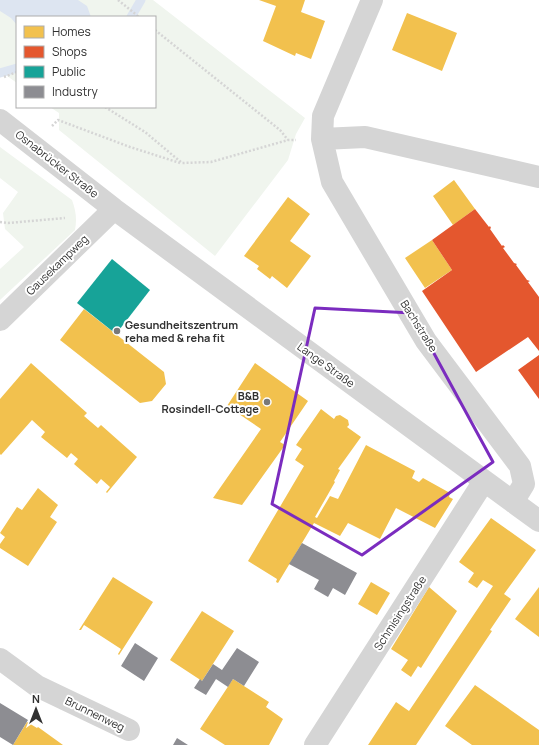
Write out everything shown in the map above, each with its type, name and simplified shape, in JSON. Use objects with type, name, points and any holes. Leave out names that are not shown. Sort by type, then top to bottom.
[{"type":"street","name":"Bachstraße","points":[[372,0],[323,116],[322,139],[332,182],[426,341],[520,466],[524,484],[512,502]]},
{"type":"street","name":"Osnabrücker Straße","points":[[0,120],[114,209]]},
{"type":"street","points":[[322,139],[366,137],[539,177]]},
{"type":"street","name":"Lange Straße","points":[[114,209],[539,521]]},
{"type":"street","name":"Gausekampweg","points":[[0,320],[114,209]]},
{"type":"street","name":"Schmisingstraße","points":[[316,745],[484,481]]},
{"type":"street","name":"Brunnenweg","points":[[0,659],[37,686],[129,730]]},
{"type":"path","points":[[118,0],[138,16]]},
{"type":"path","points":[[156,31],[280,130],[288,140]]},
{"type":"path","points":[[4,77],[16,72]]},
{"type":"path","points":[[107,108],[145,132],[182,163]]},
{"type":"path","points":[[28,141],[58,120],[130,147],[182,163],[211,162],[288,140],[322,139]]},
{"type":"path","points":[[0,222],[8,223],[70,217]]},
{"type":"highlighted area","points":[[315,308],[412,313],[493,462],[362,555],[272,504]]},
{"type":"shaded area","points":[[0,0],[153,0],[305,118],[296,134],[288,160],[215,256],[59,130],[59,113],[52,108],[156,108],[156,16],[16,16],[16,82],[0,71]]},
{"type":"shaded area","points":[[0,0],[78,0],[87,6],[91,16],[16,16],[16,24],[11,18],[0,11]]},
{"type":"shaded area","points":[[0,147],[72,200],[76,219],[75,230],[0,300],[0,269],[24,247],[5,229],[3,213],[18,192],[0,178]]},
{"type":"building: Homes","points":[[259,0],[305,0],[301,12],[325,21],[311,59],[296,53],[295,56],[263,41],[276,6]]},
{"type":"building: Homes","points":[[407,13],[457,33],[442,71],[392,50]]},
{"type":"building: Homes","points":[[454,180],[475,209],[453,225],[433,196]]},
{"type":"building: Homes","points":[[288,197],[310,214],[290,241],[311,256],[287,288],[272,276],[270,279],[257,269],[259,266],[244,256]]},
{"type":"building: Homes","points":[[432,240],[452,270],[425,288],[405,258]]},
{"type":"building: Homes","points":[[84,309],[164,372],[166,384],[152,401],[140,403],[60,340]]},
{"type":"building: Homes","points":[[31,363],[87,413],[84,416],[98,428],[101,425],[137,457],[107,493],[106,492],[110,487],[101,479],[97,484],[74,464],[78,459],[71,453],[67,458],[41,437],[45,432],[32,420],[1,455],[0,454],[0,399]]},
{"type":"building: Homes","points":[[255,363],[308,401],[280,442],[285,445],[242,505],[213,498],[261,429],[227,406]]},
{"type":"building: Homes","points":[[321,409],[334,419],[336,416],[340,415],[348,420],[349,425],[347,427],[361,437],[338,469],[340,470],[334,481],[335,482],[315,517],[317,518],[330,496],[338,499],[366,445],[415,471],[412,478],[419,482],[423,478],[450,493],[449,497],[453,499],[435,528],[396,508],[380,539],[348,523],[340,536],[314,523],[278,583],[276,582],[277,579],[248,561],[304,466],[295,460],[302,449],[296,445]]},
{"type":"building: Homes","points":[[38,488],[58,505],[50,517],[57,522],[28,566],[0,548],[0,544],[5,537],[0,533],[17,507],[22,510]]},
{"type":"building: Homes","points":[[491,518],[536,550],[504,594],[511,599],[490,630],[492,631],[416,745],[368,745],[396,702],[409,711],[493,586],[483,580],[477,588],[468,582],[474,573],[459,562]]},
{"type":"building: Homes","points":[[113,577],[153,602],[119,655],[118,654],[121,649],[84,625],[81,630],[79,630]]},
{"type":"building: Homes","points":[[371,582],[390,593],[377,615],[358,604]]},
{"type":"building: Homes","points":[[429,587],[457,611],[421,668],[418,666],[411,677],[401,670],[408,660],[391,649]]},
{"type":"building: Homes","points":[[539,587],[539,637],[515,619]]},
{"type":"building: Homes","points":[[202,611],[234,631],[202,681],[170,660]]},
{"type":"building: Homes","points":[[233,679],[269,702],[266,707],[283,719],[269,745],[225,745],[200,729]]},
{"type":"building: Homes","points":[[475,685],[539,730],[539,745],[472,745],[445,726]]},
{"type":"building: Homes","points":[[27,722],[37,728],[38,727],[63,745],[13,745]]},
{"type":"building: Shops","points":[[475,209],[489,227],[490,226],[490,229],[502,246],[503,245],[505,247],[503,248],[514,263],[517,264],[516,265],[527,280],[530,281],[528,282],[539,297],[539,351],[528,337],[476,372],[422,291],[452,270],[432,240]]},
{"type":"building: Shops","points":[[539,355],[539,399],[518,370]]},
{"type":"building: Public","points":[[112,259],[150,290],[116,334],[77,303]]},
{"type":"building: Industry","points":[[302,543],[357,573],[345,595],[333,588],[328,597],[314,589],[319,580],[289,564]]},
{"type":"building: Industry","points":[[135,643],[158,658],[144,681],[121,666]]},
{"type":"building: Industry","points":[[237,648],[259,662],[244,686],[233,679],[228,687],[216,679],[206,695],[194,688],[200,679],[202,681],[213,664],[222,670]]},
{"type":"building: Industry","points":[[0,703],[28,720],[13,745],[0,737]]},
{"type":"building: Industry","points":[[177,738],[188,745],[173,745]]},
{"type":"waterway","points":[[132,16],[141,0]]},
{"type":"waterway","points":[[0,73],[16,68]]},
{"type":"place","name":"Gesundheitszentrum reha med & reha fit","points":[[117,331]]},
{"type":"place","name":"B&B Rosindell-Cottage","points":[[267,402]]}]
